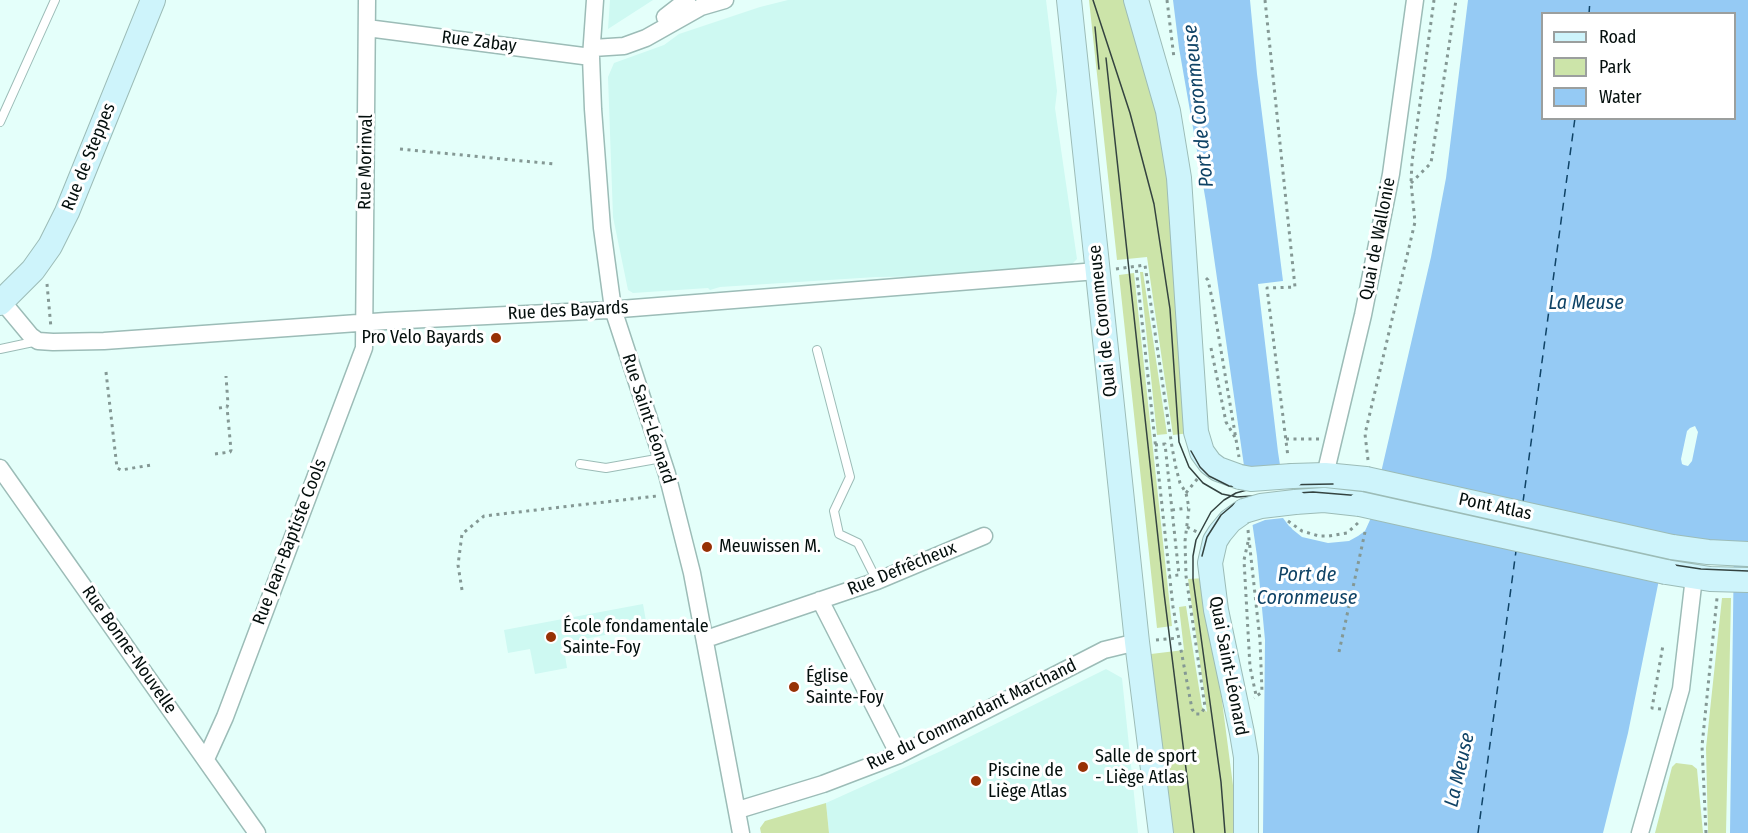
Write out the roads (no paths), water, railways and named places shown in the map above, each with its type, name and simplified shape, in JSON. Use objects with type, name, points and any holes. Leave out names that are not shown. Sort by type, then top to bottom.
[{"type":"street","name":"Rue de Steppes","points":[[1,302],[33,270],[50,246],[68,212],[153,0]]},
{"type":"street","name":"Rue Morinval","points":[[363,323],[367,0]]},
{"type":"street","name":"Rue Saint-Léonard","points":[[595,0],[592,52],[602,228],[613,309],[662,458],[692,573],[741,833]]},
{"type":"street","points":[[646,38],[659,21],[687,0]]},
{"type":"street","name":"Rue Zabay","points":[[367,28],[592,52],[624,46],[646,38],[701,7],[725,0]]},
{"type":"street","name":"Quai de Coronmeuse","points":[[1069,0],[1105,270],[1145,641]]},
{"type":"street","name":"Pont Atlas","points":[[1136,0],[1168,111],[1179,178],[1188,343],[1196,432],[1202,452],[1210,463],[1218,469],[1290,466],[1325,475],[1367,472],[1672,547],[1738,554]]},
{"type":"street","name":"Quai de Wallonie","points":[[1325,475],[1363,315],[1391,174],[1415,0]]},
{"type":"street","name":"Rue des Bayards","points":[[45,341],[613,309],[1105,270]]},
{"type":"street","points":[[1,302],[31,336],[45,341]]},
{"type":"street","name":"Rue Jean-Baptiste Cools","points":[[206,759],[225,717],[364,348],[363,323]]},
{"type":"street","name":"Rue Bonne-Nouvelle","points":[[0,468],[257,833]]},
{"type":"street","name":"Pont Atlas","points":[[1244,511],[1261,506],[1291,512],[1324,500],[1360,510],[1666,572],[1731,582]]},
{"type":"street","name":"Quai Saint-Léonard","points":[[1244,511],[1230,521],[1220,533],[1215,542],[1210,563],[1216,610],[1245,749],[1246,833]]},
{"type":"street","name":"Rue Defrêcheux","points":[[706,639],[877,581],[984,536]]},
{"type":"street","points":[[1640,833],[1681,689],[1694,577]]},
{"type":"street","points":[[820,600],[899,755]]},
{"type":"street","points":[[1145,641],[1161,833]]},
{"type":"street","name":"Rue du Commandant Marchand","points":[[738,810],[823,784],[899,755],[1104,650],[1145,641]]},
{"type":"lane","points":[[0,122],[55,0]]},
{"type":"lane","name":"Rue des Bayards","points":[[0,349],[45,341]]},
{"type":"lane","points":[[817,350],[850,477],[834,511],[839,534],[858,543],[877,581]]},
{"type":"lane","points":[[580,464],[606,468],[662,458]]},
{"type":"water","name":"La Meuse","points":[[1173,0],[1250,0],[1283,281],[1258,284],[1288,517],[1292,529],[1302,537],[1328,543],[1349,541],[1365,531],[1370,520],[1431,257],[1446,178],[1468,0],[1748,0],[1748,833],[1730,833],[1734,547],[1667,540],[1628,733],[1603,833],[1263,833],[1265,640],[1257,556],[1206,202],[1179,48]],"holes":[[[1695,426],[1698,432],[1692,461],[1688,466],[1682,464],[1687,431]]]},
{"type":"tram line","points":[[1093,0],[1130,113],[1154,204],[1170,309],[1179,442],[1189,467],[1203,483],[1222,494],[1237,497],[1313,492],[1362,496],[1668,564],[1701,569],[1748,571]]},
{"type":"tram line","points":[[1095,27],[1099,69]]},
{"type":"tram line","points":[[1106,58],[1164,593],[1194,833]]},
{"type":"tram line","points":[[1191,451],[1200,467],[1209,476],[1229,486],[1247,487]]},
{"type":"tram line","points":[[1225,833],[1221,782],[1193,579],[1196,540],[1211,512],[1236,493],[1278,485],[1333,484]]},
{"type":"tram line","points":[[1202,556],[1207,537],[1221,515],[1234,504],[1248,499]]},
{"type":"place","name":"Pro Velo Bayards","points":[[496,338]]},
{"type":"place","name":"Meuwissen M.","points":[[707,547]]},
{"type":"place","name":"École fondamentale Sainte-Foy","points":[[551,637]]},
{"type":"place","name":"Église Sainte-Foy","points":[[794,687]]},
{"type":"place","name":"Salle de sport - Liège Atlas","points":[[1083,767]]},
{"type":"place","name":"Piscine de Liège Atlas","points":[[976,781]]},
{"type":"water label","name":"Port de Coronmeuse","points":[[1199,106]]},
{"type":"water label","name":"Port de Coronmeuse","points":[[1307,586]]}]
